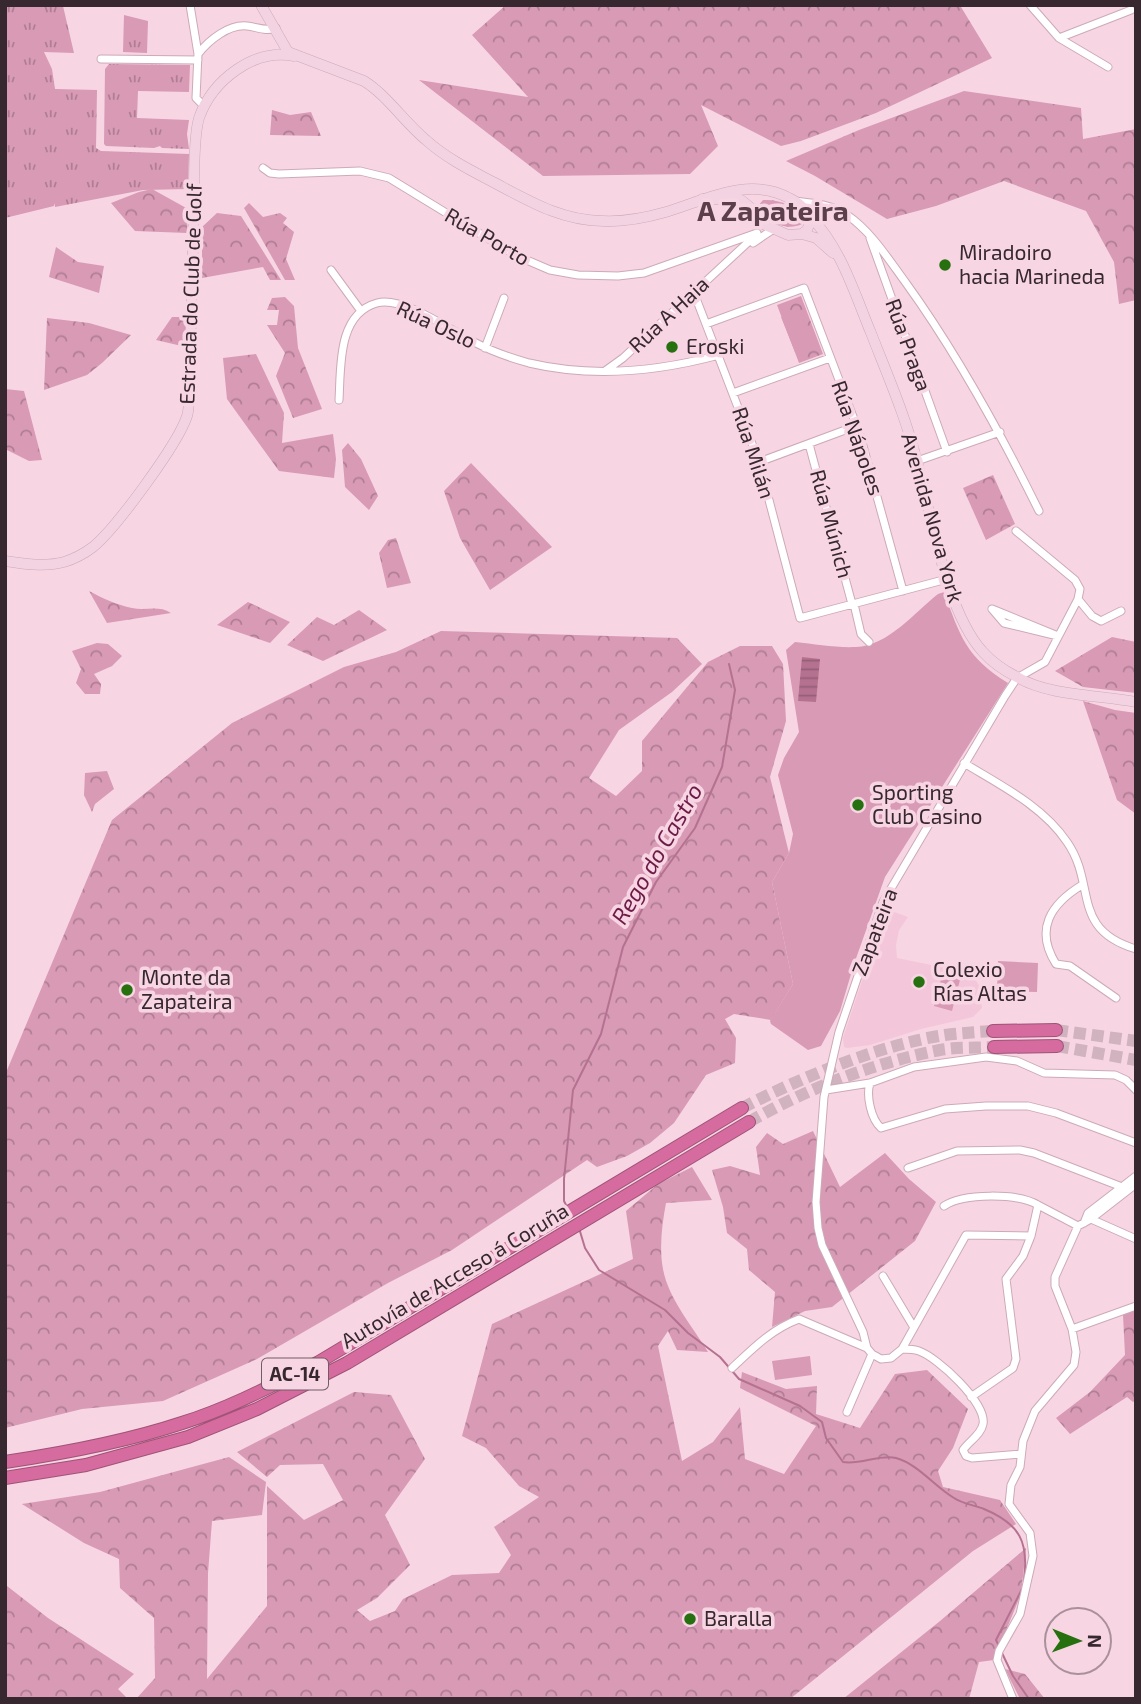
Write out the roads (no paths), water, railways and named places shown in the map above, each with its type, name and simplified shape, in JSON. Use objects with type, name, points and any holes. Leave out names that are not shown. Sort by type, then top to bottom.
[{"type":"highway","points":[[993,1031],[1056,1030]]},
{"type":"highway","points":[[994,1047],[1057,1046]]},
{"type":"highway","name":"Autovía de Acceso á Coruña","points":[[5,1462],[87,1449],[184,1423],[258,1392],[319,1362],[742,1108]]},
{"type":"highway","name":"Autovía de Acceso á Coruña","points":[[5,1478],[86,1465],[188,1437],[257,1409],[347,1363],[749,1122]]},
{"type":"street","points":[[190,5],[198,57],[196,97],[204,106]]},
{"type":"street","points":[[261,5],[288,49]]},
{"type":"street","points":[[1030,5],[1059,38],[1108,67]]},
{"type":"street","points":[[1059,38],[1131,10]]},
{"type":"street","points":[[101,59],[198,57],[211,41],[234,28],[276,28]]},
{"type":"street","points":[[272,55],[276,51],[276,28]]},
{"type":"street","name":"Estrada do Club de Golf","points":[[5,561],[46,565],[63,562],[91,549],[115,523],[181,430],[187,415],[189,395],[198,121],[204,106],[235,71],[246,64],[288,49],[305,59],[364,81],[374,87],[440,152],[549,211],[582,220],[620,221],[666,212],[702,199]]},
{"type":"street","name":"Rúa Porto","points":[[263,168],[270,173],[279,174],[360,171],[388,178],[515,255],[550,270],[578,275],[618,276],[643,273],[764,229]]},
{"type":"street","points":[[702,199],[736,190],[756,189],[779,193],[794,201],[808,214]]},
{"type":"street","points":[[751,208],[756,197],[768,191]]},
{"type":"street","points":[[702,199],[741,200],[751,208],[764,229],[788,235],[802,234],[809,225],[808,214],[812,206],[819,204]]},
{"type":"street","points":[[794,201],[819,204],[845,213],[859,224],[886,255],[940,330],[1000,432],[1039,511]]},
{"type":"street","name":"Avenida Nova York","points":[[808,214],[829,239],[843,267],[891,383],[917,461],[947,579],[972,639],[984,654],[1017,678],[1047,688],[1136,702]]},
{"type":"street","name":"Rúa A Haia","points":[[746,246],[764,229]]},
{"type":"street","name":"Rúa A Haia","points":[[604,372],[623,358],[764,229]]},
{"type":"street","name":"Avenida Nova York","points":[[802,234],[816,238],[830,248],[843,267]]},
{"type":"street","name":"Rúa Praga","points":[[870,238],[947,452]]},
{"type":"street","name":"Rúa Porto","points":[[717,247],[746,246]]},
{"type":"street","points":[[717,247],[728,248],[732,257]]},
{"type":"street","points":[[331,270],[361,311],[347,328],[339,400]]},
{"type":"street","name":"Rúa Nápoles","points":[[706,324],[804,288],[856,426],[903,591]]},
{"type":"street","name":"Rúa Milán","points":[[694,293],[759,462],[800,618],[853,604]]},
{"type":"street","points":[[485,348],[504,298]]},
{"type":"street","name":"Rúa Oslo","points":[[361,311],[379,303],[394,302],[485,348],[529,363],[583,371],[635,372],[674,367],[719,355]]},
{"type":"street","points":[[623,358],[621,367],[635,372]]},
{"type":"street","points":[[733,393],[830,358]]},
{"type":"street","points":[[759,462],[856,426]]},
{"type":"street","points":[[917,461],[1000,432]]},
{"type":"street","name":"Rúa Múnich","points":[[809,444],[861,634],[869,642]]},
{"type":"street","points":[[1016,531],[1075,580],[1080,589],[1078,600],[1045,662],[1017,678]]},
{"type":"street","points":[[853,604],[947,579]]},
{"type":"street","points":[[1078,600],[1092,616],[1101,621],[1121,611]]},
{"type":"street","points":[[992,609],[1047,630],[1058,636],[1004,623],[992,609]]},
{"type":"street","name":"Zapateira","points":[[870,1351],[822,1245],[818,1228],[817,1171],[826,1090],[840,1029],[883,902],[1017,678]]},
{"type":"street","points":[[964,763],[1032,806],[1051,823],[1068,843],[1081,872],[1082,885],[1094,923],[1111,940],[1135,949]]},
{"type":"street","points":[[1082,885],[1056,904],[1045,936],[1056,964],[1070,966],[1116,998]]},
{"type":"street","points":[[826,1090],[870,1083],[914,1068],[986,1057],[1017,1061],[1044,1073],[1115,1075],[1126,1080],[1136,1090]]},
{"type":"street","points":[[870,1083],[868,1095],[877,1125],[881,1128],[945,1109],[1028,1106],[1056,1113],[1136,1143]]},
{"type":"street","points":[[908,1168],[957,1151],[1020,1150],[1122,1187]]},
{"type":"street","points":[[1013,1699],[997,1660],[999,1651],[1020,1614],[1033,1556],[1030,1533],[1009,1504],[1011,1485],[1020,1467],[1023,1441],[1035,1411],[1074,1365],[1076,1352],[1072,1329],[1055,1286],[1055,1277],[1088,1213],[1136,1176]]},
{"type":"street","points":[[1085,1222],[1136,1184]]},
{"type":"street","points":[[944,1206],[953,1200],[1018,1198],[1136,1238]]},
{"type":"street","points":[[971,1397],[1013,1368],[1016,1348],[1006,1279],[1023,1256],[1038,1205]]},
{"type":"street","points":[[732,1368],[765,1336],[799,1318],[870,1351],[881,1359],[891,1358],[902,1349],[966,1235],[1031,1236]]},
{"type":"street","points":[[883,1276],[913,1326]]},
{"type":"street","points":[[1072,1329],[1136,1306]]},
{"type":"street","points":[[902,1349],[919,1351],[937,1361],[971,1397],[982,1413],[984,1421],[977,1435],[963,1450],[966,1456],[972,1458],[1021,1454]]},
{"type":"street","points":[[848,1412],[870,1351]]},
{"type":"waterway","name":"Rego do Castro","points":[[566,1205],[564,1179],[573,1090],[601,1034],[623,947],[656,882],[695,828],[722,767],[735,690],[729,664]]},
{"type":"waterway","name":"Rego do Castro","points":[[579,1228],[585,1248],[599,1270],[665,1310],[688,1333],[720,1357],[739,1379],[800,1406],[822,1422],[826,1438],[843,1462],[896,1458],[912,1465],[957,1500],[984,1509],[1006,1521],[1014,1528],[1023,1545],[1024,1580]]},
{"type":"waterway","name":"Rego do Castro","points":[[999,1646],[996,1640],[1022,1589]]},
{"type":"waterway","name":"Rego do Castro","points":[[1001,1651],[1013,1676],[1029,1699]]},
{"type":"tunnel","points":[[1056,1030],[1136,1041]]},
{"type":"tunnel","points":[[742,1108],[814,1074],[894,1046],[945,1035],[993,1031]]},
{"type":"tunnel","points":[[1057,1046],[1136,1060]]},
{"type":"tunnel","points":[[749,1122],[818,1088],[891,1062],[946,1049],[994,1047]]},
{"type":"place","name":"Miradoiro hacia Marineda","points":[[945,265]]},
{"type":"place","name":"Eroski","points":[[672,347]]},
{"type":"place","name":"Sporting Club Casino","points":[[858,805]]},
{"type":"place","name":"Colexio Rías Altas","points":[[919,982]]},
{"type":"place","name":"Monte da Zapateira","points":[[127,990]]},
{"type":"place","name":"Baralla","points":[[690,1619]]},
{"type":"district","name":"A Zapateira","points":[[773,211]]}]
